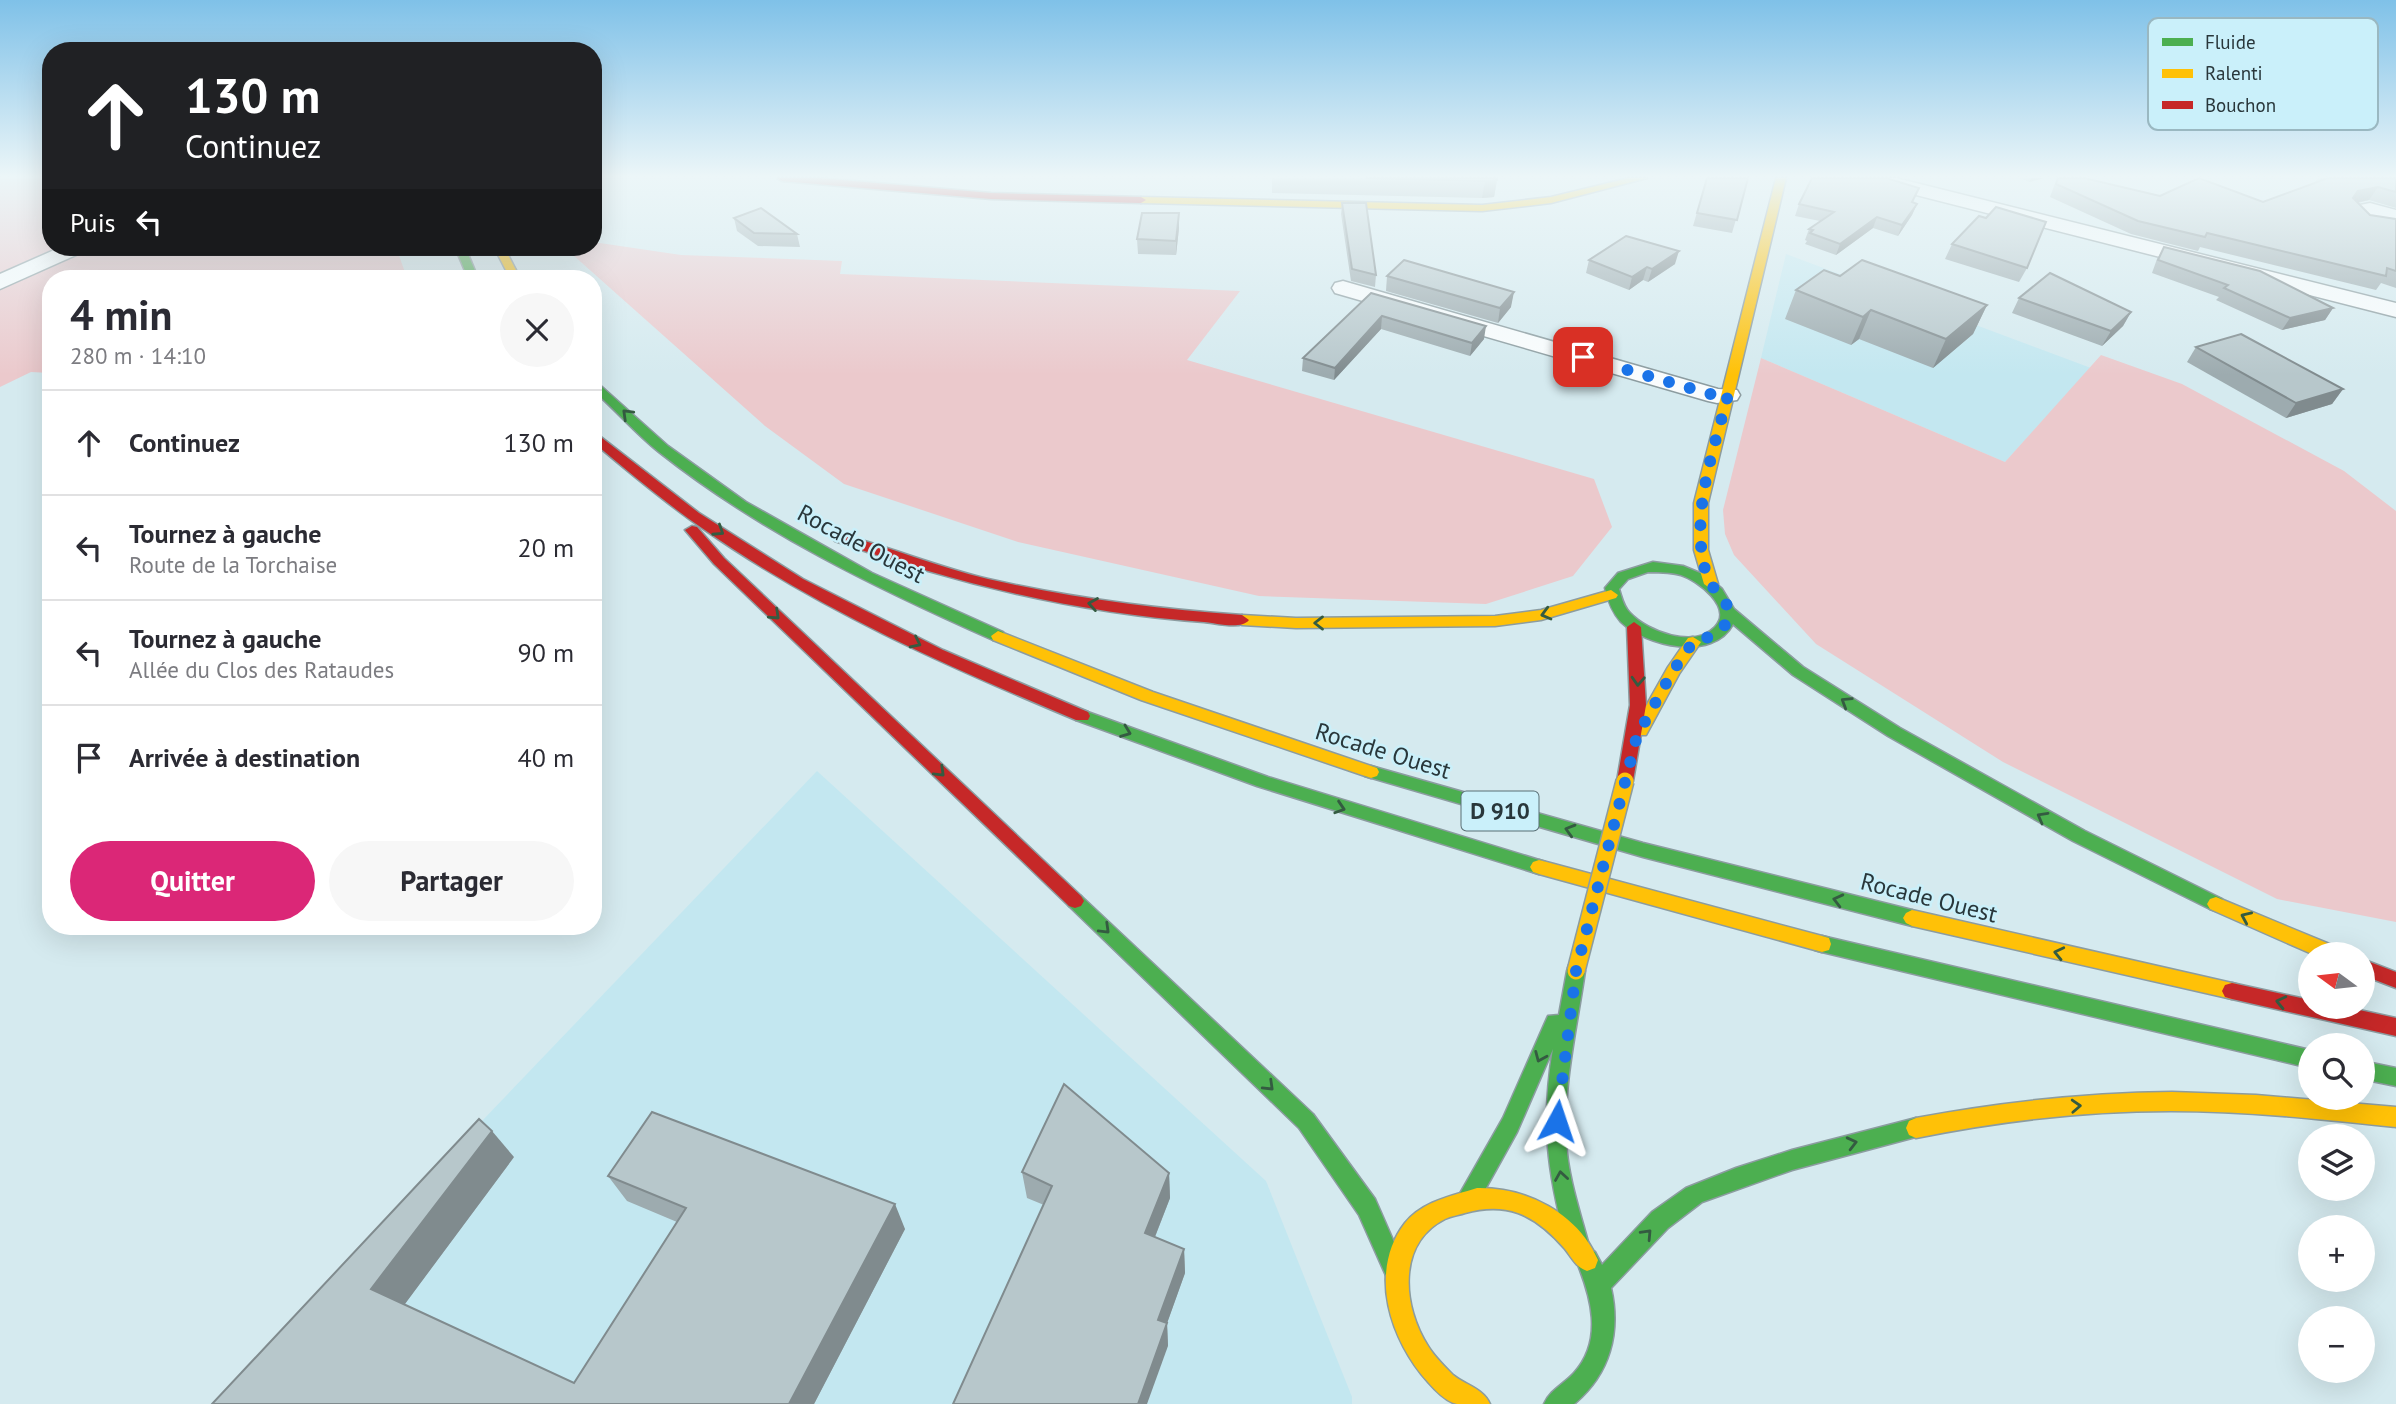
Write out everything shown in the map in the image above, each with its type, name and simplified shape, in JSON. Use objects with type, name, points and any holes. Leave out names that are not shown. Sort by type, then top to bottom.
[{"type":"main road","points":[[1711,584],[1701,550],[1701,503],[1765,244]]},
{"type":"main road","name":"Rocade Ouest","points":[[602,391],[660,446],[754,512],[895,590],[1050,658],[1216,722],[1419,788],[1669,858],[2024,945],[2396,1027]]},
{"type":"main road","name":"D 910","points":[[602,443],[662,494],[791,579],[925,648],[1023,692],[1207,763],[1402,828],[1665,904],[2033,996],[2298,1056]]},
{"type":"main road","points":[[660,446],[765,501]]},
{"type":"main road","points":[[662,494],[719,561],[1306,1121],[1367,1207],[1396,1272]]},
{"type":"main road","points":[[1684,524],[1701,503]]},
{"type":"main road","points":[[825,531],[894,558],[1016,589],[1101,606],[1187,617],[1296,623],[1495,621],[1541,615],[1611,595]]},
{"type":"main road","points":[[1647,567],[1665,549]]},
{"type":"main road","points":[[1728,612],[1726,623],[1719,632],[1708,638],[1693,642],[1662,640],[1634,627],[1622,617],[1614,606],[1611,595],[1614,585],[1622,576],[1647,567],[1681,570],[1711,584],[1720,593],[1728,612],[1777,656],[1962,772],[2070,833],[2183,889],[2304,942]]},
{"type":"main road","points":[[1556,1404],[1585,1382],[1602,1352],[1606,1316],[1600,1283],[1577,1242],[1562,1185],[1556,1140],[1560,1082],[1576,971],[1637,736],[1639,664],[1634,627]]},
{"type":"main road","points":[[1637,736],[1673,671],[1693,642]]},
{"type":"main road","points":[[1469,1197],[1510,1125],[1576,971]]},
{"type":"main road","points":[[2375,972],[2396,980]]},
{"type":"main road","points":[[2375,1073],[2396,1077]]},
{"type":"main road","points":[[1600,1283],[1658,1222],[1686,1200],[1755,1171],[1899,1131],[2055,1107],[2130,1103],[2243,1104],[2396,1117]]},
{"type":"main road","points":[[1478,1404],[1439,1381],[1418,1357],[1404,1330],[1396,1300],[1396,1272],[1405,1244],[1420,1222],[1443,1205],[1469,1197],[1497,1197],[1526,1205],[1553,1220],[1577,1242]]},
{"type":"main road","points":[[1438,1404],[1439,1381]]},
{"type":"street","points":[[2132,244],[2396,310]]},
{"type":"street","points":[[0,282],[58,256]]},
{"type":"street","points":[[1343,288],[1717,396],[1728,395]]},
{"type":"shaded area","points":[[0,244],[42,244],[42,256],[399,256],[404,270],[42,270],[42,373],[31,372],[0,387]]},
{"type":"shaded area","points":[[603,244],[681,255],[842,261],[840,274],[1240,291],[1187,360],[1594,479],[1612,527],[1573,576],[1486,604],[1259,596],[1018,542],[844,484],[765,426],[602,281],[602,270],[590,270],[574,256],[602,256]]},
{"type":"shaded area","points":[[1786,254],[2091,368],[2005,462],[1761,358]]},
{"type":"shaded area","points":[[2101,355],[2182,384],[2344,471],[2396,511],[2396,922],[2277,899],[2003,762],[1816,644],[1734,555],[1725,534],[1723,510],[1761,358],[2005,462]]},
{"type":"shaded area","points":[[817,771],[1266,1181],[1352,1397],[1352,1404],[211,1404]]},
{"type":"building","points":[[1348,244],[1372,244],[1376,275],[1352,269]]},
{"type":"building","points":[[1614,244],[1653,244],[1679,251],[1652,269],[1647,267],[1632,277],[1589,260]]},
{"type":"building","points":[[1952,244],[2037,244],[2027,268]]},
{"type":"building","points":[[2251,244],[2396,244],[2396,271],[2387,268],[2386,276]]},
{"type":"building","points":[[2164,247],[2260,271],[2333,308],[2290,318],[2224,288],[2228,285],[2158,260]]},
{"type":"building","points":[[1404,260],[1514,292],[1500,308],[1387,276]]},
{"type":"building","points":[[1862,260],[1987,305],[1946,339],[1871,310],[1863,317],[1796,290],[1824,270],[1840,276]]},
{"type":"building","points":[[2050,273],[2131,312],[2111,331],[2019,298]]},
{"type":"building","points":[[1371,293],[1486,326],[1472,343],[1382,316],[1335,368],[1303,358]]},
{"type":"building","points":[[2241,334],[2343,389],[2296,403],[2196,347]]},
{"type":"building","points":[[1064,1084],[1169,1173],[1145,1233],[1184,1249],[1158,1320],[1167,1323],[1138,1404],[953,1404],[1052,1186],[1022,1172]]},
{"type":"building","points":[[652,1112],[895,1204],[789,1404],[212,1404],[479,1119],[492,1131],[371,1289],[574,1383],[686,1208],[608,1176]]},
{"type":"traffic: fast","points":[[464,256],[470,270]]},
{"type":"traffic: fast","points":[[602,392],[663,449],[742,505],[824,554],[910,597],[998,636]]},
{"type":"traffic: fast","points":[[1647,567],[1677,569],[1702,579],[1717,593],[1726,609],[1725,626],[1718,633],[1688,642],[1670,640],[1637,627],[1624,616],[1615,603],[1612,588],[1623,576],[1647,567]]},
{"type":"traffic: fast","points":[[1728,612],[1798,671],[1894,732],[2079,836],[2216,904]]},
{"type":"traffic: fast","points":[[1082,716],[1263,782],[1539,867]]},
{"type":"traffic: fast","points":[[1371,772],[1643,850],[1912,918]]},
{"type":"traffic: fast","points":[[1075,901],[1306,1121],[1367,1207],[1396,1272]]},
{"type":"traffic: fast","points":[[1822,944],[2298,1056]]},
{"type":"traffic: fast","points":[[1576,971],[1559,1078],[1556,1142],[1564,1193],[1577,1242]]},
{"type":"traffic: fast","points":[[1469,1197],[1510,1125],[1555,1022]]},
{"type":"traffic: fast","points":[[2375,1073],[2396,1077]]},
{"type":"traffic: fast","points":[[1600,1283],[1660,1220],[1694,1195],[1792,1160],[1916,1128]]},
{"type":"traffic: fast","points":[[1556,1404],[1585,1378],[1600,1348],[1604,1317],[1602,1302],[1599,1287],[1587,1260]]},
{"type":"traffic: slow","points":[[1711,584],[1701,550],[1701,503],[1765,244]]},
{"type":"traffic: slow","points":[[504,256],[511,270]]},
{"type":"traffic: slow","points":[[1242,620],[1296,623],[1495,621],[1541,615],[1611,595]]},
{"type":"traffic: slow","points":[[998,636],[1147,696],[1371,772]]},
{"type":"traffic: slow","points":[[1640,731],[1673,671],[1693,642]]},
{"type":"traffic: slow","points":[[1576,971],[1625,781]]},
{"type":"traffic: slow","points":[[1539,867],[1822,944]]},
{"type":"traffic: slow","points":[[2216,904],[2304,942]]},
{"type":"traffic: slow","points":[[1912,918],[2232,991]]},
{"type":"traffic: slow","points":[[1916,1128],[1988,1115],[2062,1106],[2172,1101],[2233,1103],[2396,1117]]},
{"type":"traffic: slow","points":[[1478,1404],[1446,1384],[1421,1356],[1404,1325],[1397,1291],[1400,1259],[1413,1231],[1439,1210],[1477,1199],[1495,1198],[1527,1205],[1541,1213],[1565,1233],[1587,1260]]},
{"type":"traffic: jam","points":[[602,442],[694,516],[753,556],[798,582],[938,654],[1082,716]]},
{"type":"traffic: jam","points":[[692,530],[719,561],[1075,901]]},
{"type":"traffic: jam","points":[[840,538],[938,570],[1038,594],[1140,611],[1242,620]]},
{"type":"traffic: jam","points":[[1625,781],[1638,705],[1634,627]]},
{"type":"traffic: jam","points":[[2375,972],[2396,980]]},
{"type":"traffic: jam","points":[[2232,991],[2396,1027]]},
{"type":"route","points":[[1557,1121],[1576,971],[1637,736],[1673,671],[1693,642],[1719,632],[1726,623],[1728,612],[1720,593],[1711,584],[1701,550],[1701,503],[1728,395],[1717,396],[1583,357]]}]
